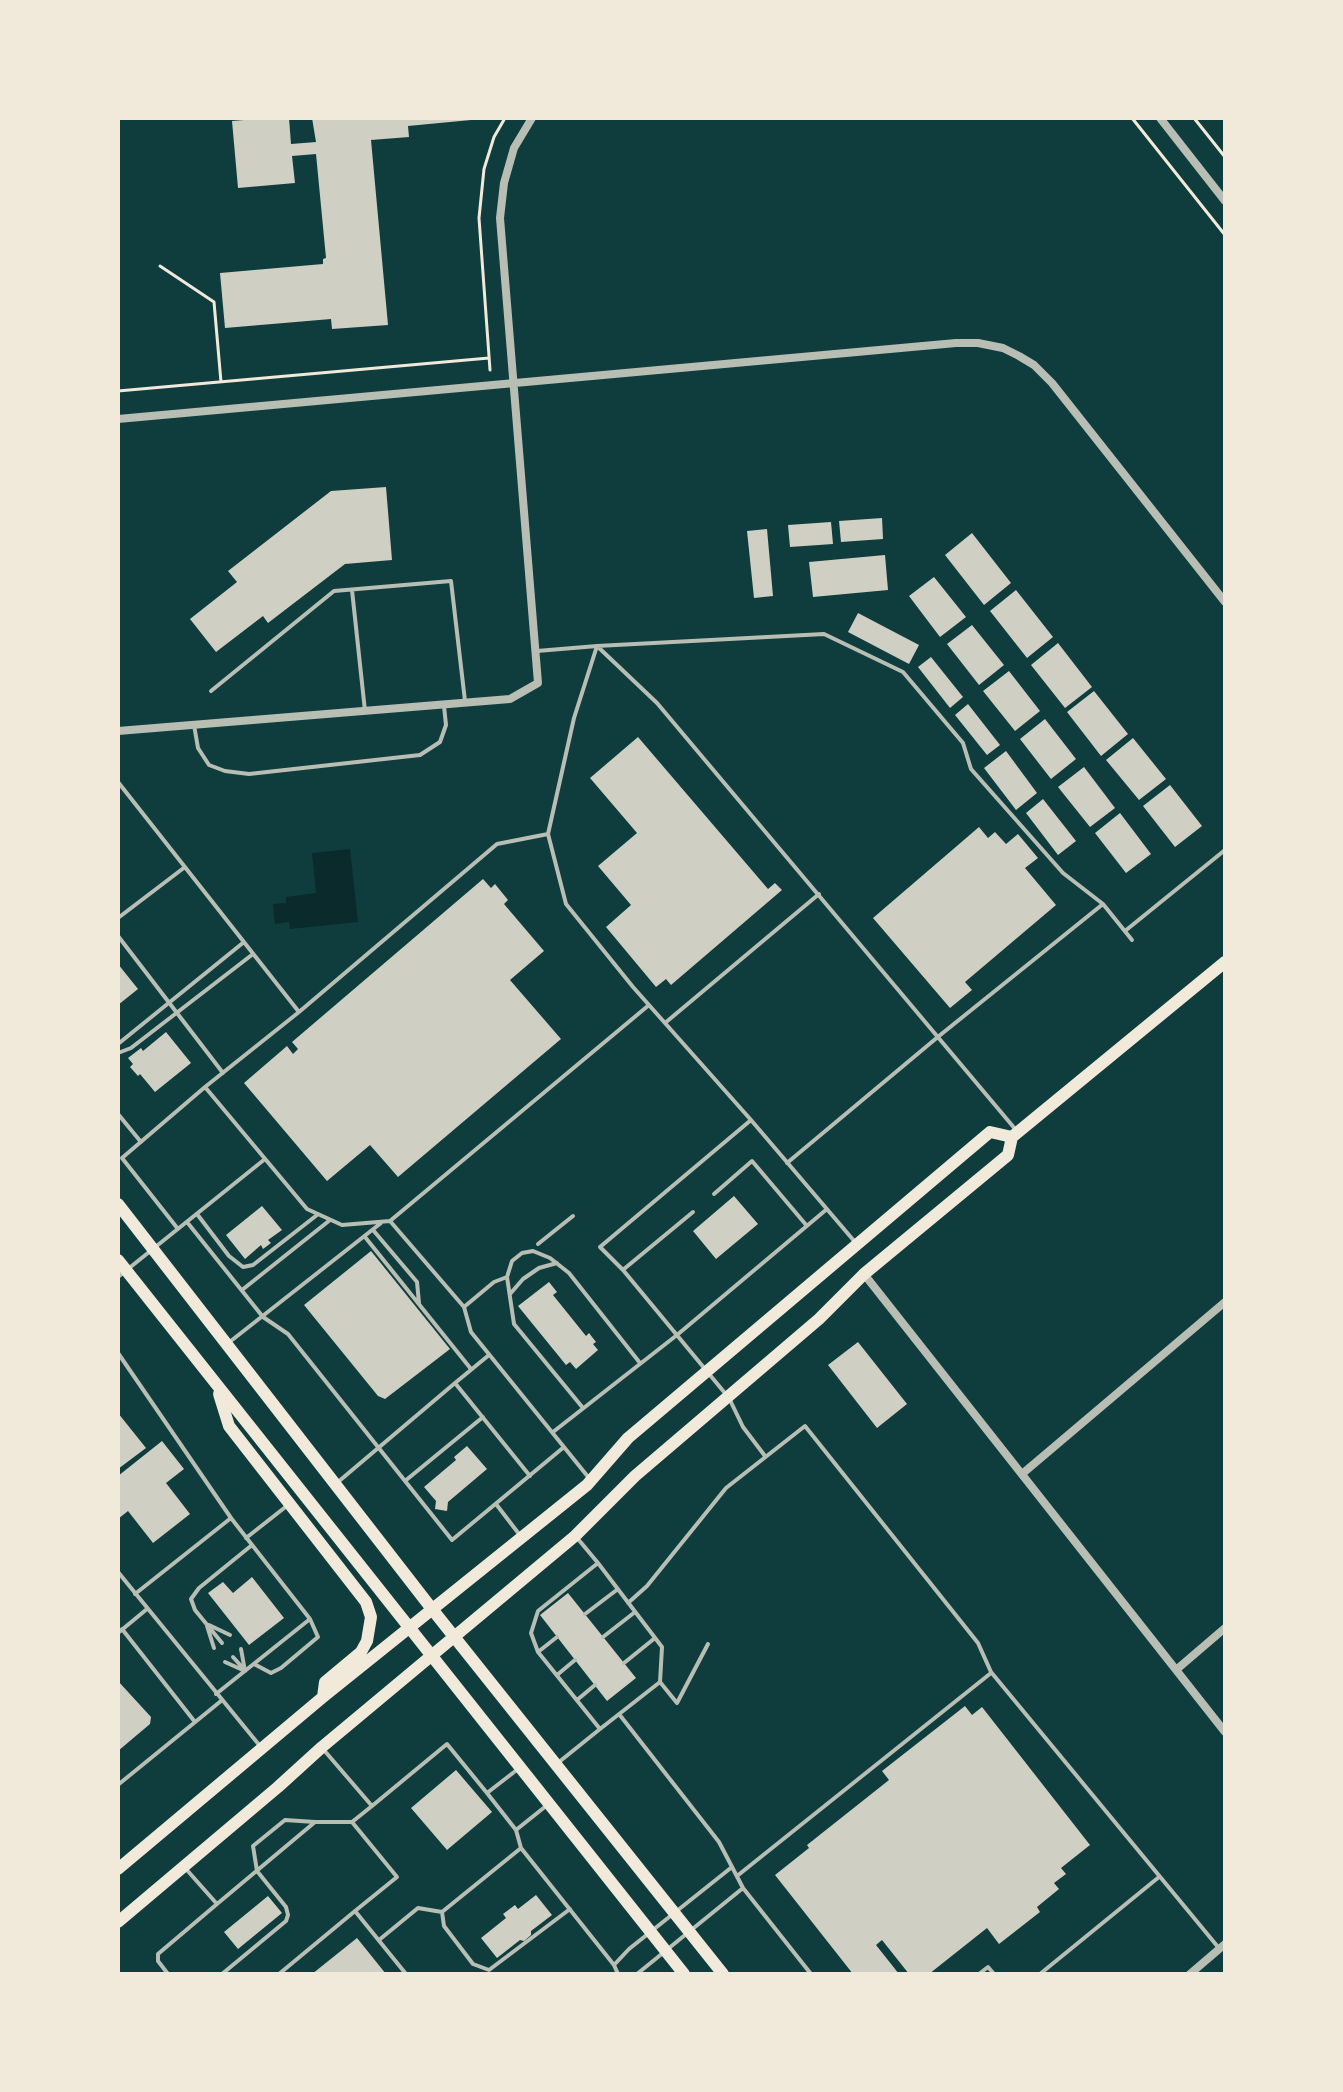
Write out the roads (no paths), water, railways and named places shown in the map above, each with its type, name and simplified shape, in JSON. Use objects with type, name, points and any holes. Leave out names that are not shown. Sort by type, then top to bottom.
[{"type":"main road","points":[[118,1922],[575,1536],[635,1476],[819,1319],[864,1274],[1008,1155],[1014,1134],[1225,962]]},
{"type":"main road","points":[[118,1869],[323,1697],[591,1480],[628,1438],[990,1132],[1014,1134]]},
{"type":"main road","points":[[118,1204],[432,1609],[723,1974]]},
{"type":"main road","points":[[121,1269],[684,1974]]},
{"type":"main road","points":[[217,1387],[229,1426],[366,1602],[371,1617],[367,1641],[361,1652],[325,1682],[323,1697]]},
{"type":"street","points":[[118,731],[510,699],[538,683],[500,218],[504,183],[514,148],[532,118]]},
{"type":"street","points":[[1160,118],[1225,201]]},
{"type":"street","points":[[118,419],[956,343],[1003,348],[1034,365],[1052,383],[1225,602]]},
{"type":"street","points":[[864,1274],[1225,1732]]},
{"type":"street","points":[[1022,1474],[1225,1302]]},
{"type":"street","points":[[1176,1670],[1225,1628]]},
{"type":"street","points":[[1190,1974],[1222,1947]]},
{"type":"lane","points":[[211,691],[334,591],[451,581],[465,702]]},
{"type":"lane","points":[[352,590],[365,711]]},
{"type":"lane","points":[[537,651],[824,634],[903,672],[963,743],[971,769],[1063,873],[1103,904],[1132,940]]},
{"type":"lane","points":[[597,646],[574,718],[548,834],[566,904],[857,1244]]},
{"type":"lane","points":[[597,646],[657,703],[939,1036],[1014,1134]]},
{"type":"lane","points":[[194,725],[198,748],[209,765],[249,774],[420,755],[440,742],[446,725],[443,704]]},
{"type":"lane","points":[[118,782],[299,1012]]},
{"type":"lane","points":[[178,1229],[120,1160],[497,844],[548,834]]},
{"type":"lane","points":[[1125,931],[1225,850]]},
{"type":"lane","points":[[118,918],[185,867]]},
{"type":"lane","points":[[665,1023],[819,894]]},
{"type":"lane","points":[[787,1163],[1103,904]]},
{"type":"lane","points":[[118,936],[223,1073]]},
{"type":"lane","points":[[118,1044],[244,942]]},
{"type":"lane","points":[[118,1053],[131,1048],[253,954]]},
{"type":"lane","points":[[205,1087],[307,1209],[342,1225],[390,1221],[650,1005]]},
{"type":"lane","points":[[118,1114],[141,1142]]},
{"type":"lane","points":[[751,1120],[600,1247],[623,1270],[729,1398],[743,1427],[765,1456]]},
{"type":"lane","points":[[121,1269],[153,1249],[265,1159]]},
{"type":"lane","points":[[714,1194],[752,1161],[807,1226]]},
{"type":"lane","points":[[552,1433],[677,1335],[827,1209]]},
{"type":"lane","points":[[623,1270],[693,1212]]},
{"type":"lane","points":[[197,1214],[229,1256],[243,1267],[253,1265],[318,1214]]},
{"type":"lane","points":[[538,1244],[573,1216]]},
{"type":"lane","points":[[242,1290],[330,1220]]},
{"type":"lane","points":[[390,1221],[464,1307],[471,1332],[591,1480]]},
{"type":"lane","points":[[187,1222],[263,1317],[288,1334],[452,1540],[564,1447]]},
{"type":"lane","points":[[227,1344],[383,1222]]},
{"type":"lane","points":[[373,1230],[417,1282],[419,1305]]},
{"type":"lane","points":[[364,1237],[471,1369]]},
{"type":"lane","points":[[583,1408],[514,1324],[507,1277],[512,1261],[522,1253],[533,1251],[569,1273],[640,1363]]},
{"type":"lane","points":[[509,1296],[523,1279],[539,1268],[557,1263]]},
{"type":"lane","points":[[464,1307],[494,1282],[507,1277]]},
{"type":"lane","points":[[118,1353],[231,1518],[310,1619],[318,1637],[271,1673],[254,1664]]},
{"type":"lane","points":[[335,1484],[489,1355]]},
{"type":"lane","points":[[455,1383],[530,1476]]},
{"type":"lane","points":[[405,1481],[483,1417]]},
{"type":"lane","points":[[628,1603],[647,1586],[726,1488],[805,1426],[978,1643],[991,1672],[1159,1876],[1222,1947]]},
{"type":"lane","points":[[246,1538],[290,1504]]},
{"type":"lane","points":[[496,1504],[522,1538]]},
{"type":"lane","points":[[135,1594],[231,1518]]},
{"type":"lane","points":[[575,1536],[662,1647],[660,1682],[677,1703],[708,1644]]},
{"type":"lane","points":[[222,1643],[195,1610],[191,1599],[199,1588],[252,1545]]},
{"type":"lane","points":[[598,1563],[538,1611],[531,1633],[538,1652],[600,1729]]},
{"type":"lane","points":[[118,1572],[262,1748]]},
{"type":"lane","points":[[585,1614],[618,1589]]},
{"type":"lane","points":[[147,1609],[120,1631],[195,1722]]},
{"type":"lane","points":[[603,1637],[635,1612]]},
{"type":"lane","points":[[216,1694],[310,1619]]},
{"type":"lane","points":[[207,1624],[230,1635]]},
{"type":"lane","points":[[207,1624],[214,1648]]},
{"type":"lane","points":[[538,1652],[557,1637]]},
{"type":"lane","points":[[624,1663],[655,1638]]},
{"type":"lane","points":[[241,1649],[245,1671]]},
{"type":"lane","points":[[233,1657],[245,1671]]},
{"type":"lane","points":[[557,1675],[575,1660]]},
{"type":"lane","points":[[225,1662],[245,1671]]},
{"type":"lane","points":[[737,1876],[991,1672]]},
{"type":"lane","points":[[557,1764],[660,1682]]},
{"type":"lane","points":[[577,1700],[595,1685]]},
{"type":"lane","points":[[118,1784],[221,1701]]},
{"type":"lane","points":[[619,1714],[719,1842],[743,1888],[811,1974]]},
{"type":"lane","points":[[222,1974],[286,1921],[288,1915],[286,1907],[257,1871],[253,1846],[285,1820],[352,1822],[447,1744],[516,1830],[521,1848],[618,1974]]},
{"type":"lane","points":[[322,1747],[372,1806]]},
{"type":"lane","points":[[487,1793],[520,1768]]},
{"type":"lane","points":[[516,1830],[548,1804]]},
{"type":"lane","points":[[168,1974],[158,1961],[158,1954],[315,1822]]},
{"type":"lane","points":[[279,1974],[397,1877],[352,1822]]},
{"type":"lane","points":[[379,1940],[418,1908],[442,1912],[521,1848]]},
{"type":"lane","points":[[184,1867],[217,1904]]},
{"type":"lane","points":[[614,1965],[732,1867]]},
{"type":"lane","points":[[1040,1974],[1159,1876]]},
{"type":"lane","points":[[637,1974],[743,1888]]},
{"type":"lane","points":[[442,1912],[444,1926],[473,1964],[489,1970],[570,1909]]},
{"type":"lane","points":[[355,1911],[406,1974]]},
{"type":"lane","points":[[979,1974],[988,1967],[994,1974]]},
{"type":"water","points":[[350,849],[358,922],[290,929],[289,922],[275,924],[273,904],[286,903],[286,897],[316,893],[312,853]]}]
